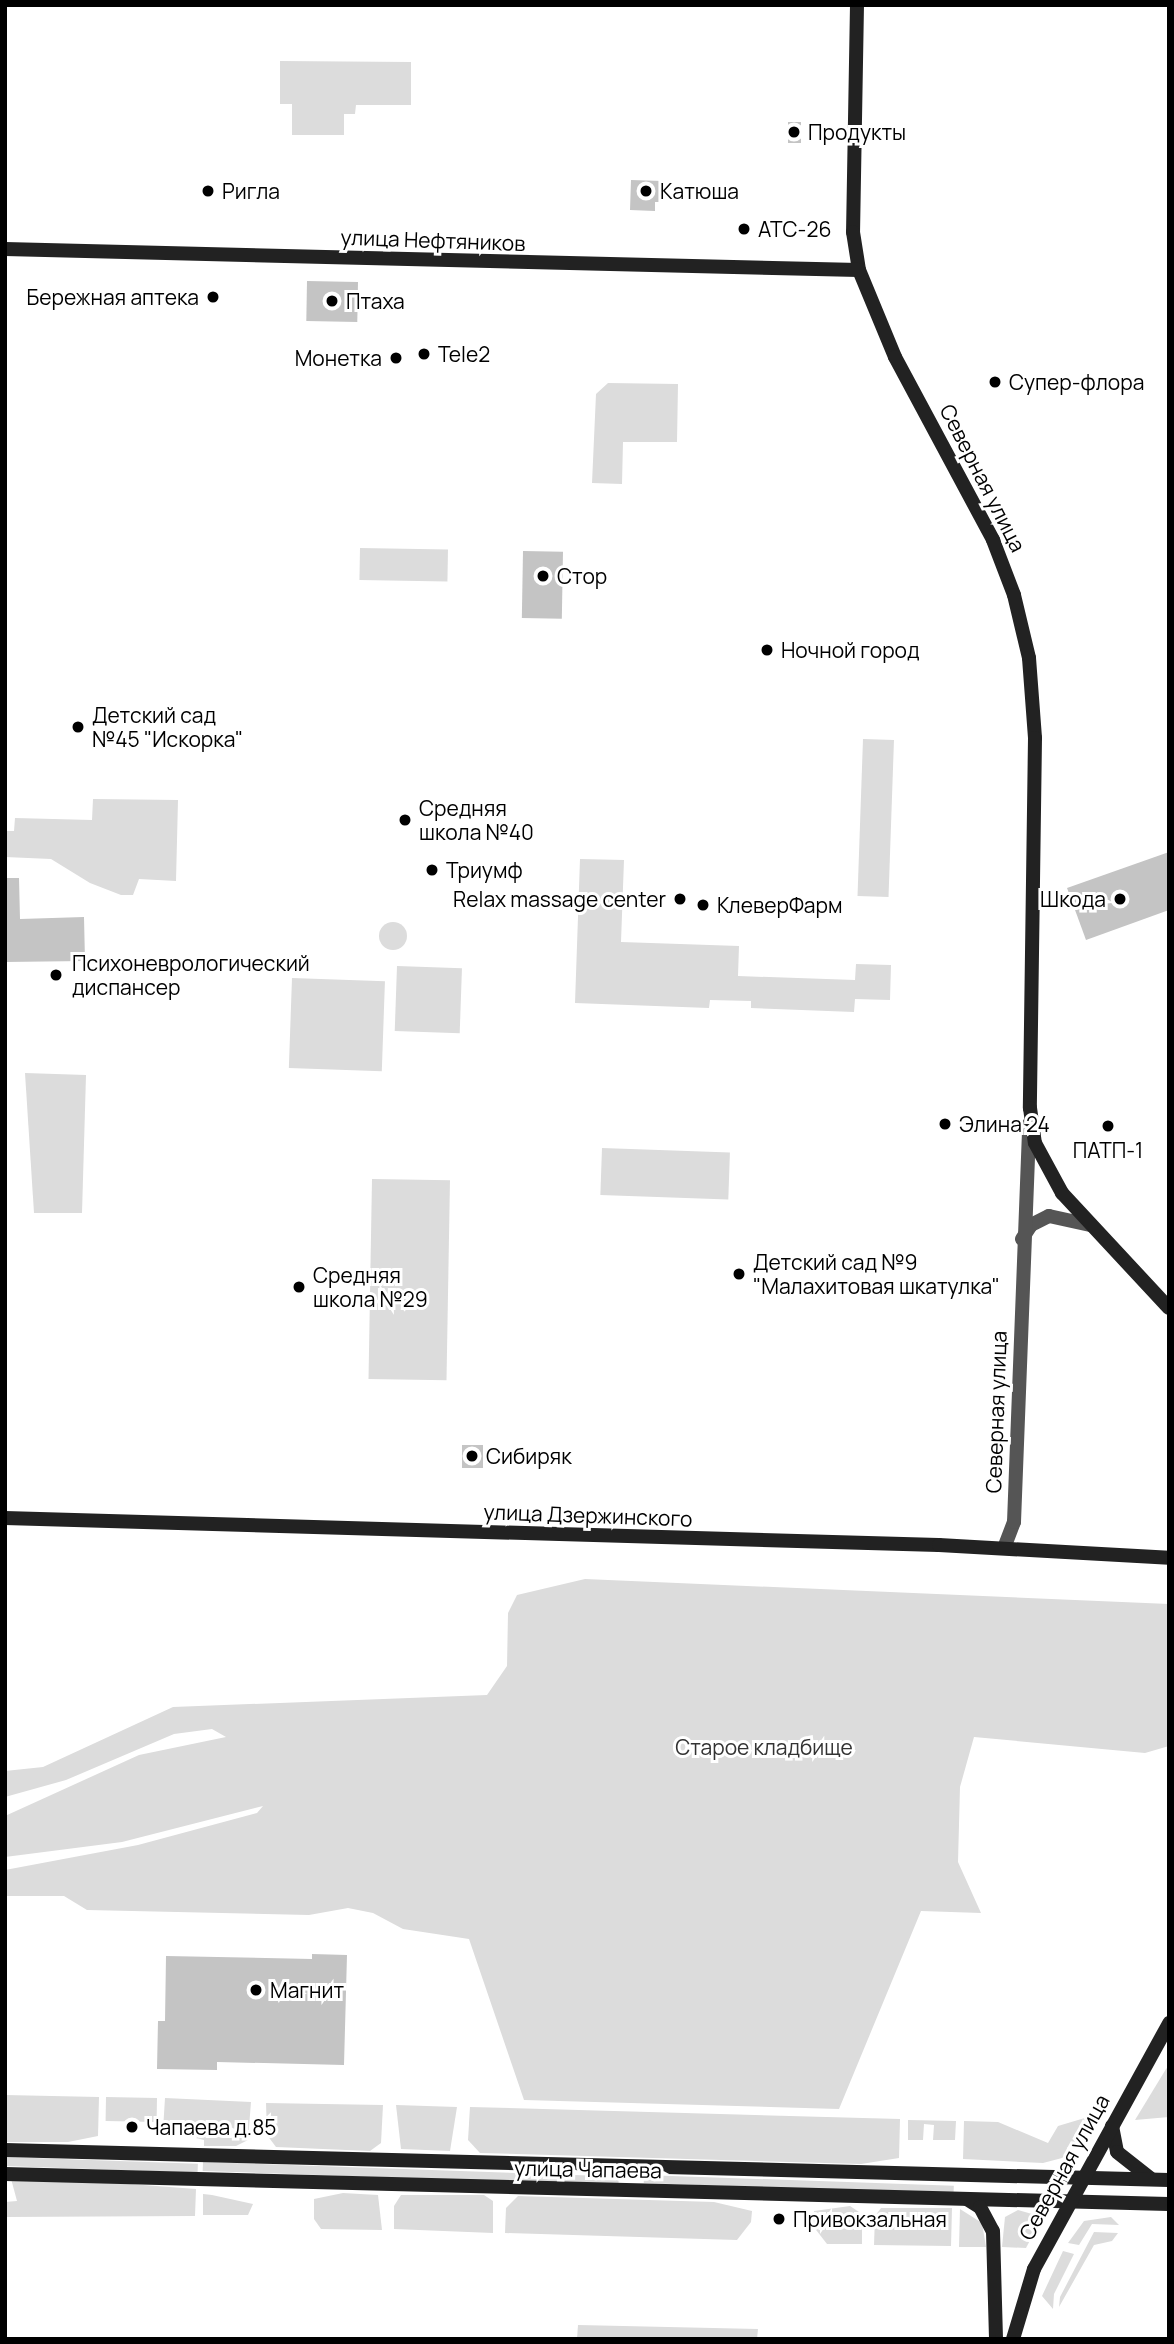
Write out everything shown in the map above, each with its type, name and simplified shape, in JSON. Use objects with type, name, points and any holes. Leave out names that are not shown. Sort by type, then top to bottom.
[{"type":"main road","name":"Северная улица","points":[[857,5],[853,232],[859,270],[895,357],[981,512],[1022,624],[1035,738],[1030,1108],[1046,1171],[1090,1225],[1169,1308]]},
{"type":"main road","name":"улица Нефтяников","points":[[5,249],[859,270]]},
{"type":"main road","name":"улица Дзержинского","points":[[5,1518],[1004,1548],[1028,1554],[1169,1558]]},
{"type":"main road","name":"Северная улица","points":[[1013,2339],[1026,2286],[1082,2178],[1169,2023]]},
{"type":"main road","points":[[1112,2123],[1122,2158],[1139,2174],[1166,2180]]},
{"type":"main road","name":"улица Чапаева","points":[[5,2150],[1166,2180]]},
{"type":"main road","points":[[630,2190],[631,2167]]},
{"type":"main road","name":"улица Чапаева","points":[[5,2174],[1169,2204]]},
{"type":"main road","points":[[965,2199],[980,2207],[993,2231],[996,2339]]},
{"type":"street","name":"Северная улица","points":[[1004,1548],[1014,1522],[1022,1239],[1030,1108]]},
{"type":"street","points":[[1022,1239],[1031,1225],[1049,1216],[1090,1225]]},
{"type":"green space","points":[[280,61],[411,62],[411,105],[356,105],[355,114],[344,114],[344,135],[292,135],[292,104],[280,104]]},
{"type":"green space","points":[[608,383],[678,384],[677,442],[623,442],[622,484],[592,483],[596,394]]},
{"type":"green space","points":[[360,548],[448,550],[447,582],[359,580]]},
{"type":"green space","points":[[863,739],[894,740],[889,897],[858,896]]},
{"type":"green space","points":[[93,799],[178,800],[176,881],[139,879],[133,895],[121,895],[90,883],[51,859],[5,857],[5,831],[14,831],[15,818],[92,820]]},
{"type":"green space","points":[[580,859],[624,860],[621,942],[739,946],[738,976],[855,980],[856,964],[891,965],[890,1000],[855,999],[854,1012],[751,1008],[751,1001],[710,1000],[709,1008],[575,1003]]},
{"type":"green space","points":[[393,922],[403,926],[407,936],[403,946],[393,950],[383,946],[379,936],[383,926]]},
{"type":"green space","points":[[397,966],[462,968],[460,1033],[395,1031]]},
{"type":"green space","points":[[292,978],[385,981],[382,1071],[289,1068]]},
{"type":"green space","points":[[25,1073],[86,1075],[82,1213],[34,1213]]},
{"type":"green space","points":[[602,1148],[730,1152],[728,1199],[600,1195]]},
{"type":"green space","points":[[372,1179],[450,1180],[446,1380],[369,1379]]},
{"type":"green space","name":"Старое кладбище","points":[[585,1579],[1169,1604],[1169,1746],[1145,1753],[974,1737],[960,1787],[958,1862],[981,1913],[921,1911],[839,2109],[524,2100],[469,1939],[403,1929],[373,1913],[348,1908],[309,1915],[87,1910],[64,1896],[5,1896],[5,1870],[138,1845],[257,1813],[263,1806],[122,1842],[5,1857],[5,1816],[139,1755],[226,1737],[212,1729],[174,1734],[66,1780],[5,1797],[5,1771],[43,1767],[173,1707],[487,1695],[507,1666],[508,1613],[517,1595]]},
{"type":"green space","points":[[1169,2066],[1169,2117],[1135,2120],[1166,2069]]},
{"type":"green space","points":[[5,2095],[99,2097],[98,2136],[68,2142],[5,2142]]},
{"type":"green space","points":[[106,2097],[157,2098],[157,2122],[106,2121]]},
{"type":"green space","points":[[165,2098],[251,2102],[248,2140],[236,2146],[204,2146],[204,2140],[163,2130]]},
{"type":"green space","points":[[266,2103],[383,2105],[381,2143],[370,2151],[276,2147],[267,2135]]},
{"type":"green space","points":[[396,2105],[457,2107],[450,2151],[401,2149]]},
{"type":"green space","points":[[470,2107],[900,2119],[899,2158],[861,2164],[480,2153],[468,2140]]},
{"type":"green space","points":[[1088,2117],[1096,2120],[1089,2134],[1062,2158],[1043,2163],[963,2159],[964,2121],[998,2122],[1048,2143],[1058,2126]]},
{"type":"green space","points":[[908,2120],[956,2121],[955,2140],[933,2140],[934,2125],[924,2124],[923,2140],[908,2140]]},
{"type":"green space","points":[[5,2157],[198,2164],[198,2173],[5,2166]]},
{"type":"green space","points":[[203,2162],[619,2177],[618,2186],[203,2171]]},
{"type":"green space","points":[[10,2175],[196,2189],[195,2216],[5,2217],[5,2202],[17,2201]]},
{"type":"green space","points":[[644,2175],[954,2186],[954,2194],[644,2183]]},
{"type":"green space","points":[[343,2193],[378,2195],[382,2230],[321,2229],[314,2219],[314,2199]]},
{"type":"green space","points":[[203,2194],[253,2204],[248,2215],[203,2215]]},
{"type":"green space","points":[[401,2195],[484,2195],[493,2201],[493,2233],[394,2229],[394,2206]]},
{"type":"green space","points":[[518,2196],[714,2202],[752,2211],[751,2222],[737,2240],[505,2233],[506,2208]]},
{"type":"green space","points":[[850,2206],[862,2214],[862,2244],[827,2244],[813,2226],[814,2211]]},
{"type":"green space","points":[[881,2208],[952,2208],[951,2246],[874,2245],[875,2216]]},
{"type":"green space","points":[[960,2209],[982,2223],[986,2247],[959,2247]]},
{"type":"green space","points":[[1018,2210],[1032,2214],[1037,2227],[1026,2248],[1002,2247],[1005,2217]]},
{"type":"green space","points":[[1111,2217],[1119,2225],[1092,2224],[1079,2245],[1068,2243],[1084,2221]]},
{"type":"green space","points":[[1094,2232],[1118,2233],[1112,2241],[1094,2245],[1059,2307],[1060,2297]]},
{"type":"green space","points":[[1063,2251],[1074,2254],[1054,2294],[1053,2309],[1042,2296]]},
{"type":"green space","points":[[578,2325],[758,2329],[757,2339],[577,2339]]},
{"type":"building","name":"Продукты","points":[[788,122],[801,122],[801,143],[788,143]]},
{"type":"building","name":"Катюша","points":[[631,180],[663,181],[662,202],[655,202],[655,211],[630,210]]},
{"type":"building","name":"Птаха","points":[[307,281],[358,282],[357,322],[306,321]]},
{"type":"building","name":"Стор","points":[[523,551],[563,552],[562,619],[522,618]]},
{"type":"building","name":"Шкода","points":[[1169,852],[1169,910],[1086,940],[1067,888]]},
{"type":"building","points":[[5,878],[19,878],[20,919],[84,917],[85,961],[5,962]]},
{"type":"building","name":"Сибиряк","points":[[462,1445],[483,1445],[483,1468],[462,1468]]},
{"type":"building","name":"Магнит","points":[[312,1954],[347,1955],[344,2065],[217,2062],[217,2070],[157,2069],[158,2021],[165,2021],[166,1956],[312,1959]]},
{"type":"place","name":"Продукты","points":[[794,132]]},
{"type":"place","name":"Ригла","points":[[208,191]]},
{"type":"place","name":"Катюша","points":[[646,191]]},
{"type":"place","name":"АТС-26","points":[[744,229]]},
{"type":"place","name":"Бережная аптека","points":[[213,297]]},
{"type":"place","name":"Птаха","points":[[332,301]]},
{"type":"place","name":"Tele2","points":[[424,354]]},
{"type":"place","name":"Монетка","points":[[396,358]]},
{"type":"place","name":"Супер-флора","points":[[995,382]]},
{"type":"place","name":"Стор","points":[[543,576]]},
{"type":"place","name":"Ночной город","points":[[767,650]]},
{"type":"place","name":"Детский сад №45 \"Искорка\"","points":[[78,727]]},
{"type":"place","name":"Средняя школа №40","points":[[405,820]]},
{"type":"place","name":"Триумф","points":[[432,870]]},
{"type":"place","name":"Relax massage center","points":[[680,899]]},
{"type":"place","name":"Шкода","points":[[1120,899]]},
{"type":"place","name":"КлеверФарм","points":[[703,905]]},
{"type":"place","name":"Психоневрологический диспансер","points":[[56,975]]},
{"type":"place","name":"Элина 24","points":[[945,1124]]},
{"type":"place","name":"ПАТП-1","points":[[1108,1126]]},
{"type":"place","name":"Детский сад №9 \"Малахитовая шкатулка\"","points":[[739,1274]]},
{"type":"place","name":"Средняя школа №29","points":[[299,1287]]},
{"type":"place","name":"Сибиряк","points":[[472,1456]]},
{"type":"place","name":"Магнит","points":[[256,1990]]},
{"type":"place","name":"Чапаева д.85","points":[[132,2127]]},
{"type":"place","name":"Привокзальная","points":[[779,2219]]}]
